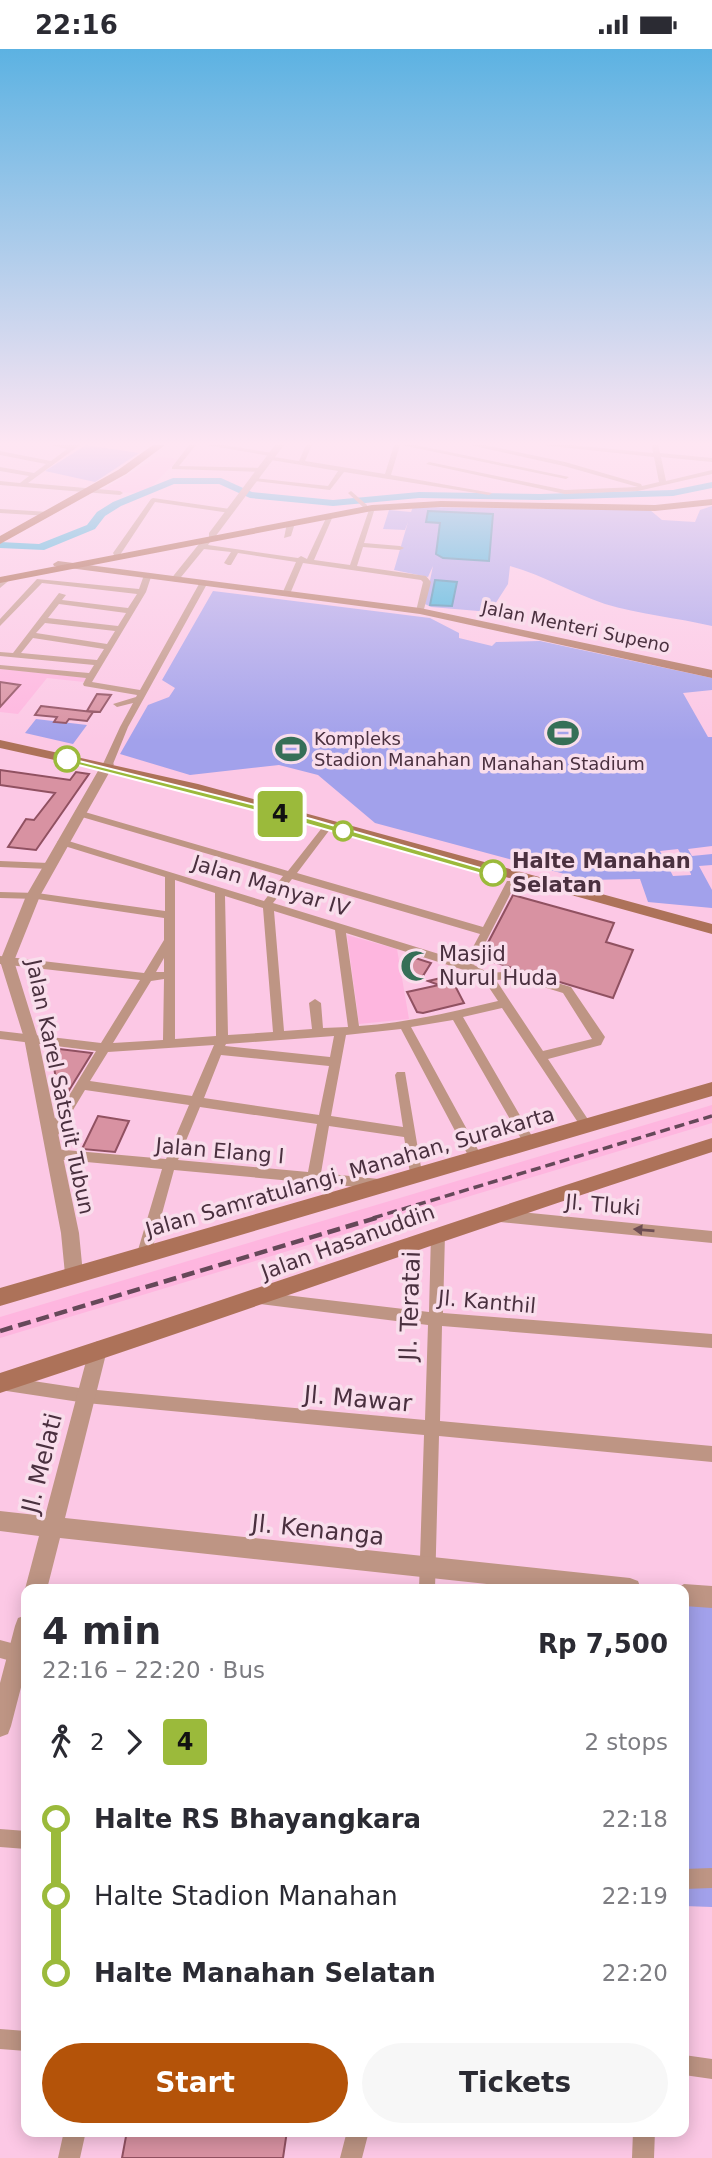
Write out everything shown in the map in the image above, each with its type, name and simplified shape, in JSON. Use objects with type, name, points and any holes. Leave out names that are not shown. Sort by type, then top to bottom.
[{"type":"main road","points":[[2,580],[117,553],[184,543]]},
{"type":"main road","points":[[62,566],[189,543]]},
{"type":"main road","name":"Jalan Menteri Supeno","points":[[62,566],[420,611],[712,674]]},
{"type":"main road","points":[[0,744],[107,766],[328,823],[658,918]]},
{"type":"main road","points":[[107,766],[712,933]]},
{"type":"main road","name":"Jalan Samratulangi, Manahan, Surakarta","points":[[0,1297],[416,1173],[587,1127],[712,1089]]},
{"type":"main road","name":"Jalan Hasanuddin","points":[[0,1383],[260,1298],[490,1216],[712,1145]]},
{"type":"street","points":[[117,553],[124,543]]},
{"type":"street","points":[[174,580],[205,543]]},
{"type":"street","points":[[218,543],[236,550],[311,559],[426,579],[420,611]]},
{"type":"street","points":[[311,559],[318,543]]},
{"type":"street","points":[[281,555],[283,545]]},
{"type":"street","points":[[353,566],[360,545],[400,548]]},
{"type":"street","points":[[228,563],[236,550]]},
{"type":"street","points":[[286,594],[301,558]]},
{"type":"street","points":[[141,696],[88,686],[91,676],[142,592],[147,577]]},
{"type":"street","points":[[0,624],[40,581],[142,592]]},
{"type":"street","points":[[107,766],[141,696],[203,584]]},
{"type":"street","points":[[15,655],[60,599],[130,611]]},
{"type":"street","points":[[43,620],[120,629]]},
{"type":"street","points":[[31,635],[110,647]]},
{"type":"street","points":[[0,654],[100,663]]},
{"type":"street","points":[[0,667],[91,676]]},
{"type":"street","points":[[117,704],[141,696]]},
{"type":"street","name":"Jalan Karel Satsuit Tubun","points":[[74,1274],[70,1233],[31,1038],[3,961],[49,866],[107,766]]},
{"type":"street","points":[[78,813],[486,932]]},
{"type":"street","points":[[279,1035],[268,903],[328,827]]},
{"type":"street","name":"Jalan Manyar IV","points":[[62,842],[220,891],[268,903],[468,967],[488,977]]},
{"type":"street","points":[[0,864],[49,866]]},
{"type":"street","points":[[169,1043],[170,877]]},
{"type":"street","points":[[468,967],[511,883]]},
{"type":"street","points":[[145,1250],[169,1167],[219,1044],[220,891]]},
{"type":"street","points":[[0,895],[33,896],[171,915]]},
{"type":"street","points":[[313,1179],[336,1062],[348,1032],[340,927]]},
{"type":"street","points":[[51,1136],[85,1085],[171,936]]},
{"type":"street","points":[[3,961],[146,977],[170,975]]},
{"type":"street","points":[[543,1056],[597,1042],[599,1037],[567,990],[517,975],[488,977],[543,1056],[587,1127]]},
{"type":"street","points":[[315,1003],[318,1033]]},
{"type":"street","points":[[219,1044],[279,1035],[405,1026],[505,1003]]},
{"type":"street","points":[[456,1015],[527,1138]]},
{"type":"street","points":[[405,1026],[476,1157]]},
{"type":"street","points":[[0,1035],[105,1047],[169,1043],[219,1044],[336,1062]]},
{"type":"street","points":[[401,1075],[416,1173]]},
{"type":"street","points":[[85,1085],[410,1133]]},
{"type":"street","name":"Jalan Elang I","points":[[54,1154],[169,1167],[383,1184]]},
{"type":"street","name":"Jl. Tluki","points":[[490,1216],[712,1237]]},
{"type":"street","name":"Jl. Teratai","points":[[427,1579],[439,1234]]},
{"type":"street","name":"Jl. Kanthil","points":[[260,1298],[435,1318],[712,1341]]},
{"type":"street","name":"Jl. Melati","points":[[37,1584],[98,1350]]},
{"type":"street","name":"Jl. Mawar","points":[[0,1383],[86,1396],[712,1454]]},
{"type":"street","name":"Jl. Kenanga","points":[[0,1521],[53,1526],[427,1579],[525,1584]]},
{"type":"street","points":[[689,1595],[712,1597]]},
{"type":"street","points":[[0,1726],[15,1654]]},
{"type":"street","points":[[0,1838],[21,1840]]},
{"type":"street","points":[[689,1879],[712,1878]]},
{"type":"street","points":[[0,2039],[21,2041]]},
{"type":"street","points":[[689,2066],[712,2069]]},
{"type":"street","points":[[69,2158],[74,2137]]},
{"type":"street","points":[[351,2158],[356,2137]]},
{"type":"street","points":[[643,2158],[644,2137]]},
{"type":"shaded area","points":[[402,543],[712,543],[712,626],[605,604],[510,566],[508,584],[490,612],[431,607],[425,604],[433,566],[428,577],[394,570]]},
{"type":"shaded area","points":[[437,543],[490,543],[489,561],[443,558],[436,554]]},
{"type":"shaded area","points":[[435,580],[457,582],[452,606],[430,605]]},
{"type":"shaded area","name":"Kompleks Stadion Manahan","points":[[213,591],[430,618],[459,633],[459,638],[492,646],[496,642],[540,641],[712,678],[712,690],[683,693],[708,737],[712,737],[712,846],[688,849],[692,856],[712,854],[712,865],[699,866],[712,890],[712,908],[648,902],[640,879],[587,880],[375,823],[318,775],[279,765],[190,775],[120,754],[148,705],[169,697],[175,688],[162,680]],"holes":[[[678,849],[691,875],[673,876],[660,851]]]},
{"type":"shaded area","points":[[0,669],[87,677],[84,682],[47,678],[18,714],[0,712]]},
{"type":"shaded area","points":[[36,719],[87,725],[73,744],[25,733]]},
{"type":"shaded area","points":[[347,935],[397,949],[409,1019],[359,1024]]},
{"type":"shaded area","points":[[712,1105],[712,1123],[0,1338],[0,1317]]},
{"type":"shaded area","points":[[689,1603],[712,1605],[712,1869],[689,1870]]},
{"type":"shaded area","points":[[689,1883],[712,1883],[712,1907],[689,1906]]},
{"type":"building","points":[[0,682],[20,685],[0,707]]},
{"type":"building","points":[[97,694],[111,695],[100,712],[87,711]]},
{"type":"building","points":[[41,706],[93,712],[87,721],[69,719],[66,723],[54,722],[57,717],[35,715]]},
{"type":"building","points":[[0,770],[70,780],[76,772],[89,774],[36,850],[8,847],[26,819],[34,820],[55,793],[0,785]]},
{"type":"building","points":[[513,895],[614,923],[606,942],[633,950],[613,998],[480,958]]},
{"type":"building","name":"Masjid Nurul Huda","points":[[409,956],[431,963],[421,979],[403,973],[405,970],[401,968]]},
{"type":"building","points":[[450,976],[464,1003],[423,1013],[417,1012],[407,992],[439,985],[428,981]]},
{"type":"building","points":[[51,1048],[92,1053],[60,1105]]},
{"type":"building","points":[[98,1116],[129,1121],[115,1152],[82,1149]]},
{"type":"building","points":[[126,2137],[286,2137],[283,2158],[122,2158]]},
{"type":"waterway","points":[[0,545],[40,548],[51,543]]},
{"type":"railway","points":[[373,1218],[712,1116]]},
{"type":"railway","points":[[0,1331],[379,1217]]},
{"type":"bus line","name":"4","points":[[67,759],[307,821],[493,873]]},
{"type":"place","name":"Manahan Stadium","points":[[563,733]]},
{"type":"place","name":"Kompleks Stadion Manahan","points":[[291,749]]},
{"type":"place","name":"Halte Manahan Selatan","points":[[493,873]]},
{"type":"place","name":"Masjid Nurul Huda","points":[[416,966]]}]
